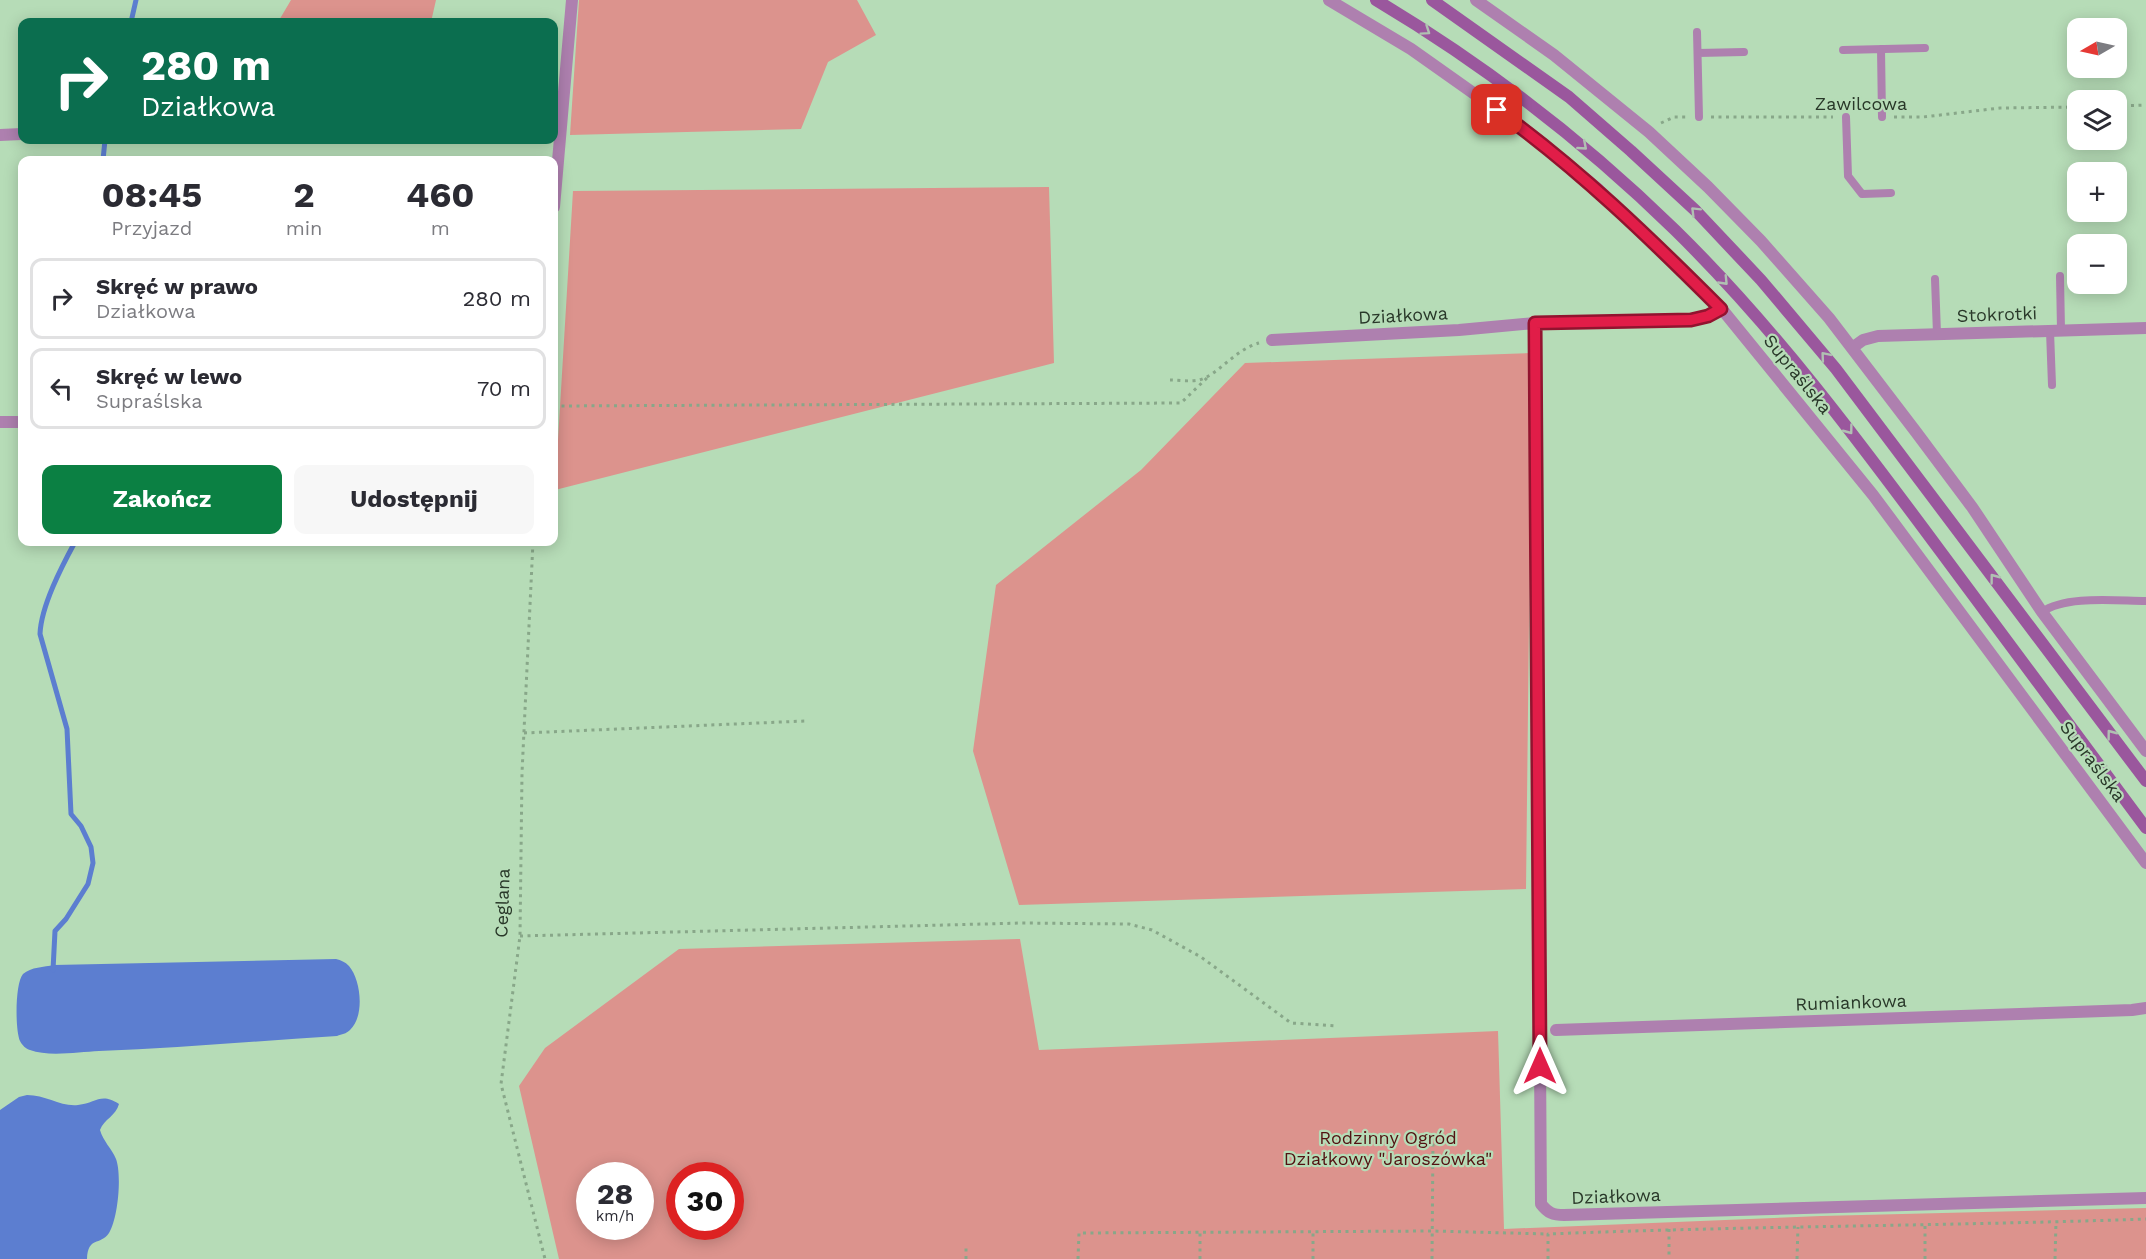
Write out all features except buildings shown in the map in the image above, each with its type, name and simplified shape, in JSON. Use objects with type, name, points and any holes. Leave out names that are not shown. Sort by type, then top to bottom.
[{"type":"main road","points":[[1376,0],[1423,28],[1551,119],[1613,172],[1676,231],[1740,297],[1816,386],[2146,828]]},
{"type":"main road","points":[[1432,0],[1587,112],[1696,211],[1761,280],[1836,369],[2146,781]]},
{"type":"street","points":[[558,115],[572,0]]},
{"type":"street","name":"Supraślska","points":[[1329,0],[1411,48],[1531,134],[1599,190],[1721,309],[1873,495],[2146,863]]},
{"type":"street","points":[[1476,0],[1554,55],[1649,132],[1761,241],[1829,318],[1852,348],[1972,507],[2042,612],[2146,751]]},
{"type":"street","points":[[0,135],[18,134]]},
{"type":"street","name":"Działkowa","points":[[1272,340],[1459,330],[1535,323],[1691,320],[1708,316],[1721,309]]},
{"type":"street","name":"Działkowa","points":[[1535,323],[1541,1204],[1547,1212],[1564,1215],[2146,1198]]},
{"type":"street","name":"Stokrotki","points":[[1852,348],[1863,340],[1878,336],[2146,328]]},
{"type":"street","points":[[0,422],[18,422]]},
{"type":"street","name":"Rumiankowa","points":[[1556,1030],[1945,1018],[2146,1008]]},
{"type":"lane","points":[[1697,32],[1700,117]]},
{"type":"lane","points":[[1843,50],[1925,48]]},
{"type":"lane","points":[[1881,49],[1882,117]]},
{"type":"lane","points":[[1698,53],[1744,52]]},
{"type":"lane","points":[[1846,117],[1848,176],[1862,194],[1891,193]]},
{"type":"lane","points":[[2052,385],[2060,276]]},
{"type":"lane","points":[[1935,279],[1937,334]]},
{"type":"lane","points":[[2042,612],[2052,606],[2090,601],[2146,601]]},
{"type":"path","points":[[2127,106],[2146,105]]},
{"type":"path","name":"Zawilcowa","points":[[1882,117],[1923,117],[2000,108],[2067,107]]},
{"type":"path","name":"Zawilcowa","points":[[1649,132],[1657,125],[1674,117],[1846,117]]},
{"type":"path","points":[[558,406],[1181,403],[1232,356],[1251,345],[1272,340]]},
{"type":"path","points":[[1170,380],[1199,380],[1210,375]]},
{"type":"path","name":"Ceglana","points":[[533,546],[524,734],[520,936],[501,1084],[545,1259]]},
{"type":"path","points":[[524,734],[805,721]]},
{"type":"path","points":[[520,936],[1022,923],[1129,924],[1152,930],[1201,957],[1291,1023],[1337,1026]]},
{"type":"path","points":[[1432,1140],[1432,1259]]},
{"type":"path","points":[[1078,1259],[1078,1233],[1432,1231],[1548,1234],[1670,1229],[2146,1219]]},
{"type":"path","points":[[2055,1259],[2056,1222]]},
{"type":"path","points":[[1925,1225],[1925,1259]]},
{"type":"path","points":[[1797,1227],[1797,1259]]},
{"type":"path","points":[[1670,1229],[1670,1259]]},
{"type":"path","points":[[1200,1232],[1200,1259]]},
{"type":"path","points":[[1313,1232],[1313,1259]]},
{"type":"path","points":[[1548,1234],[1548,1259]]},
{"type":"path","points":[[966,1246],[966,1259]]},
{"type":"green space","points":[[291,0],[436,0],[432,18],[280,18]]},
{"type":"green space","points":[[579,0],[857,0],[876,35],[828,62],[801,129],[570,135]]},
{"type":"green space","points":[[1049,187],[1054,363],[558,489],[558,440],[573,191]]},
{"type":"green space","points":[[1532,353],[1526,889],[1019,905],[973,751],[996,585],[1141,470],[1245,363]]},
{"type":"green space","name":"Rodzinny Ogród Działkowy \"Jaroszówka\"","points":[[1020,939],[1039,1050],[1498,1031],[1504,1229],[1821,1216],[2146,1208],[2146,1259],[559,1259],[519,1086],[545,1048],[679,949]]},
{"type":"water","points":[[336,959],[346,963],[353,972],[360,998],[355,1024],[345,1033],[337,1036],[54,1054],[26,1048],[18,1035],[17,1007],[20,979],[26,972],[38,968],[54,965]]},
{"type":"water","points":[[27,1095],[72,1105],[98,1099],[108,1099],[119,1104],[100,1130],[118,1166],[119,1186],[115,1218],[106,1237],[92,1244],[87,1259],[0,1259],[0,1110],[19,1097]]},
{"type":"waterway","points":[[132,18],[136,0]]},
{"type":"waterway","points":[[103,156],[105,144]]},
{"type":"waterway","points":[[53,970],[55,931],[66,919],[88,884],[93,863],[91,847],[81,826],[71,814],[67,729],[40,634],[48,599],[73,546]]},
{"type":"route","points":[[1497,110],[1531,134],[1599,190],[1721,309],[1708,316],[1691,320],[1535,323],[1540,1066]]}]
